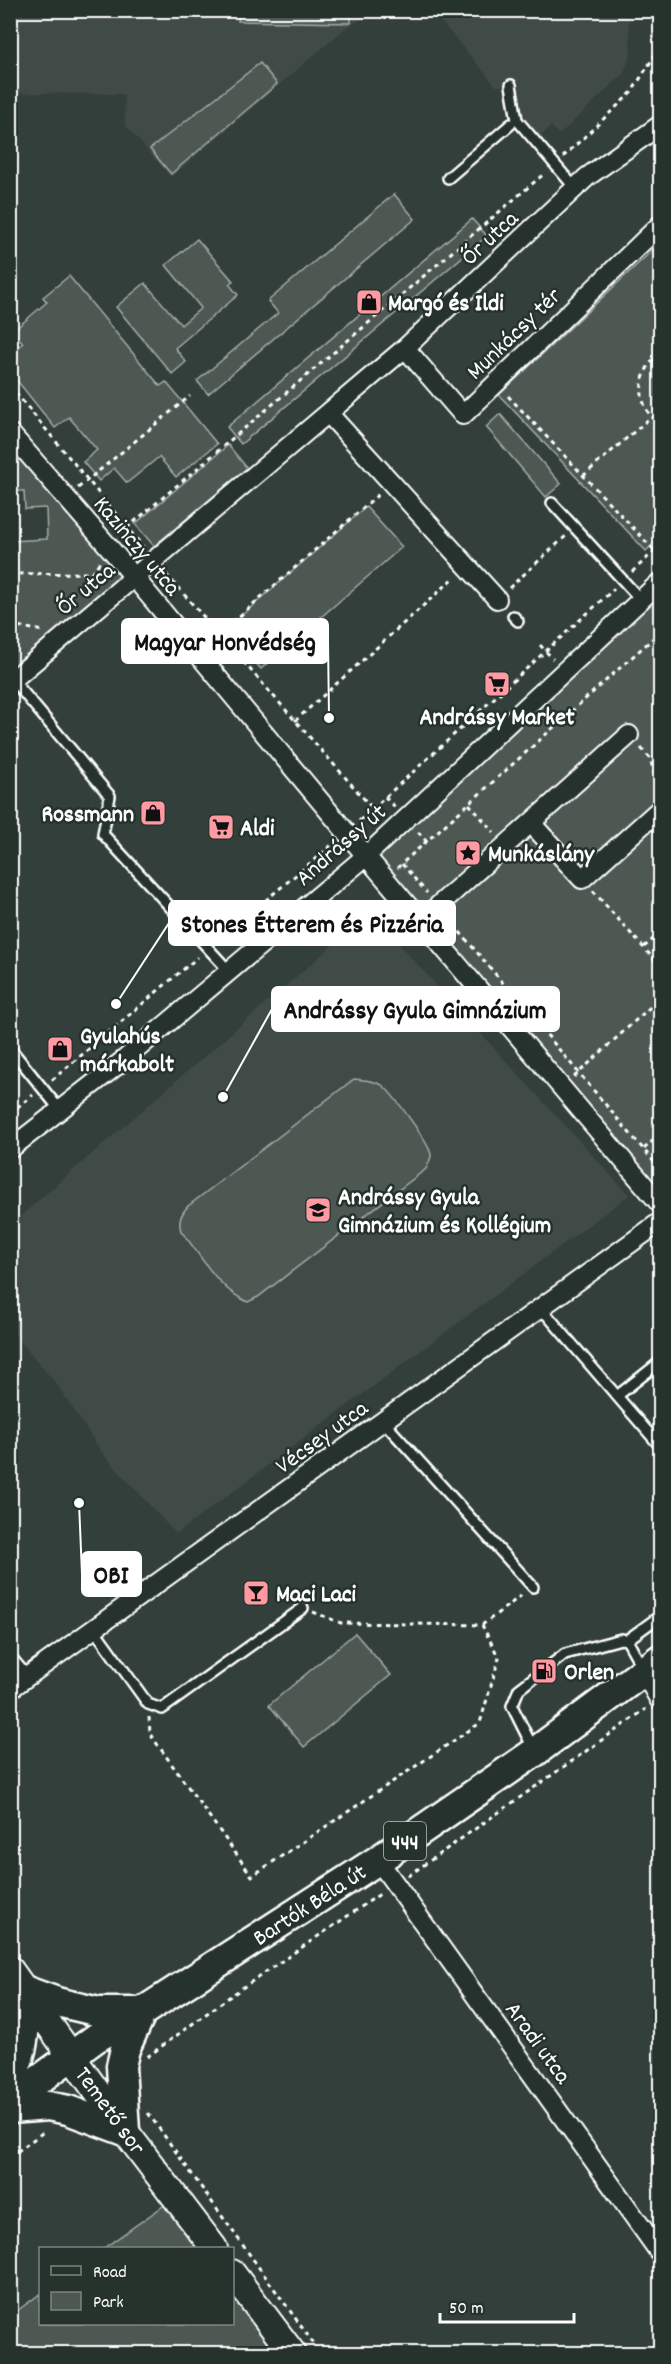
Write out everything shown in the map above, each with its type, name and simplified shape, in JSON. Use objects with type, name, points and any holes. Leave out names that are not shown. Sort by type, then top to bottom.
[{"type":"main road","name":"Bartók Béla út","points":[[10,2101],[96,2038],[142,2012],[378,1860],[535,1752],[652,1666]]},
{"type":"main road","points":[[10,2109],[48,2106],[68,2110],[125,2131],[121,2066],[125,2049],[142,2012],[99,2012],[57,2002],[17,1980]]},
{"type":"main road","points":[[10,2081],[24,2047],[26,2027],[17,1980]]},
{"type":"street","name":"Őr utca","points":[[12,681],[405,348],[587,177],[660,125]]},
{"type":"street","name":"Munkácsy tér","points":[[405,348],[463,415],[660,225]]},
{"type":"street","points":[[329,414],[390,484],[497,599]]},
{"type":"street","name":"Kazinczy utca","points":[[10,433],[660,1204]]},
{"type":"street","name":"Andrássy út","points":[[10,1149],[125,1059],[366,856],[660,582]]},
{"type":"street","points":[[421,921],[629,735]]},
{"type":"street","points":[[531,823],[582,879],[660,809]]},
{"type":"street","name":"Vécsey utca","points":[[10,1689],[660,1222]]},
{"type":"street","points":[[652,1666],[660,1701]]},
{"type":"street","name":"Aradi utca","points":[[378,1860],[660,2253]]},
{"type":"street","name":"Temető sor","points":[[17,1980],[125,2131],[213,2247]]},
{"type":"street","points":[[234,2276],[293,2354]]},
{"type":"lane","points":[[511,86],[517,120],[575,188]]},
{"type":"lane","points":[[448,178],[511,124]]},
{"type":"lane","points":[[552,503],[641,600]]},
{"type":"lane","points":[[12,681],[110,796],[103,834],[229,971]]},
{"type":"lane","points":[[10,1048],[60,1110]]},
{"type":"lane","points":[[541,1308],[660,1446]]},
{"type":"lane","points":[[617,1396],[660,1362]]},
{"type":"lane","points":[[383,1421],[533,1587]]},
{"type":"lane","points":[[94,1629],[148,1704],[162,1709],[303,1608]]},
{"type":"lane","points":[[627,1640],[660,1616]]},
{"type":"lane","points":[[535,1752],[512,1706],[519,1689],[565,1654],[621,1639],[627,1640],[652,1666]]},
{"type":"lane","points":[[10,1656],[27,1676]]},
{"type":"path","points":[[654,10],[660,79]]},
{"type":"path","points":[[127,528],[555,165],[626,99],[637,86],[657,52]]},
{"type":"path","points":[[660,353],[652,360],[642,378],[642,398],[651,417],[660,425]]},
{"type":"path","points":[[10,386],[155,561],[373,809]]},
{"type":"path","points":[[507,395],[655,551],[660,546]]},
{"type":"path","points":[[94,475],[190,396]]},
{"type":"path","points":[[583,476],[651,417]]},
{"type":"path","points":[[219,634],[390,484]]},
{"type":"path","points":[[497,599],[575,528]]},
{"type":"path","points":[[10,574],[91,573],[105,556]]},
{"type":"path","points":[[296,721],[467,567]]},
{"type":"path","points":[[10,625],[44,631]]},
{"type":"path","points":[[397,868],[660,632]]},
{"type":"path","points":[[629,735],[650,758],[660,799]]},
{"type":"path","points":[[469,804],[506,845]]},
{"type":"path","points":[[402,864],[660,1169]]},
{"type":"path","points":[[582,879],[660,966]]},
{"type":"path","points":[[644,947],[653,939],[660,947]]},
{"type":"path","points":[[574,1077],[660,998]]},
{"type":"path","points":[[639,1154],[660,1134]]},
{"type":"path","points":[[303,1608],[341,1623],[482,1625],[533,1587]]},
{"type":"path","points":[[148,1704],[150,1734],[252,1876],[480,1723],[499,1658],[482,1625]]},
{"type":"path","points":[[144,2107],[321,2354]]},
{"type":"path","points":[[10,2157],[46,2130],[66,2121],[68,2110]]},
{"type":"shaded area","points":[[11,11],[376,11],[347,27],[171,177],[125,125],[124,94],[11,93]]},
{"type":"shaded area","points":[[432,11],[628,11],[631,54],[623,74],[559,135],[551,126],[540,137],[523,118],[517,85],[496,86]]},
{"type":"shaded area","name":"Andrássy Gyula Gimnázium és Kollégium","points":[[370,913],[629,1195],[176,1534],[102,1453],[58,1386],[11,1330],[10,1225]]},
{"type":"green space","points":[[239,11],[351,11],[351,23],[238,21]]},
{"type":"green space","points":[[260,63],[277,84],[171,174],[150,149]]},
{"type":"green space","points":[[394,194],[415,219],[208,394],[197,381],[278,313],[268,301]]},
{"type":"green space","points":[[472,219],[487,236],[241,444],[227,427]]},
{"type":"green space","points":[[197,239],[233,281],[229,284],[238,295],[175,348],[186,362],[172,374],[116,307],[145,283],[181,325],[201,308],[166,265]]},
{"type":"green space","points":[[660,243],[660,537],[646,551],[499,395]]},
{"type":"green space","points":[[69,276],[160,386],[166,382],[217,444],[176,477],[159,457],[127,483],[114,468],[99,481],[83,462],[97,450],[69,417],[55,428],[11,373],[11,353],[23,343],[13,331],[47,302],[43,297]]},
{"type":"green space","points":[[500,414],[561,484],[546,497],[486,427]]},
{"type":"green space","points":[[10,437],[132,578],[11,682],[11,541],[47,539],[46,508],[25,509],[24,491],[11,491]]},
{"type":"green space","points":[[228,445],[247,468],[154,546],[135,524]]},
{"type":"green space","points":[[366,507],[402,547],[261,669],[226,629]]},
{"type":"green space","points":[[660,587],[660,1199],[369,856]]},
{"type":"green space","points":[[354,1079],[379,1083],[387,1089],[429,1149],[431,1155],[428,1166],[258,1297],[248,1302],[228,1289],[211,1271],[181,1231],[182,1215],[188,1206]]},
{"type":"green space","points":[[355,1633],[391,1675],[304,1747],[269,1705]]},
{"type":"green space","points":[[173,2199],[206,2247],[105,2247]]},
{"type":"green space","points":[[234,2286],[280,2353],[11,2353],[10,2316],[39,2295],[39,2325],[234,2325]]},
{"type":"place","name":"Margó és Ildi","points":[[369,302]]},
{"type":"place","name":"Andrássy Market","points":[[497,684]]},
{"type":"place","name":"Magyar Honvédség","points":[[329,718]]},
{"type":"place","name":"Rossmann","points":[[153,813]]},
{"type":"place","name":"Aldi","points":[[221,827]]},
{"type":"place","name":"Munkáslány","points":[[468,853]]},
{"type":"place","name":"Stones Étterem és Pizzéria","points":[[116,1004]]},
{"type":"place","name":"Gyulahús márkabolt","points":[[60,1049]]},
{"type":"place","name":"Andrássy Gyula Gimnázium","points":[[223,1097]]},
{"type":"place","name":"Andrássy Gyula Gimnázium és Kollégium","points":[[318,1210]]},
{"type":"place","name":"OBI","points":[[79,1503]]},
{"type":"place","name":"Maci Laci","points":[[256,1593]]},
{"type":"place","name":"Orlen","points":[[544,1671]]}]
